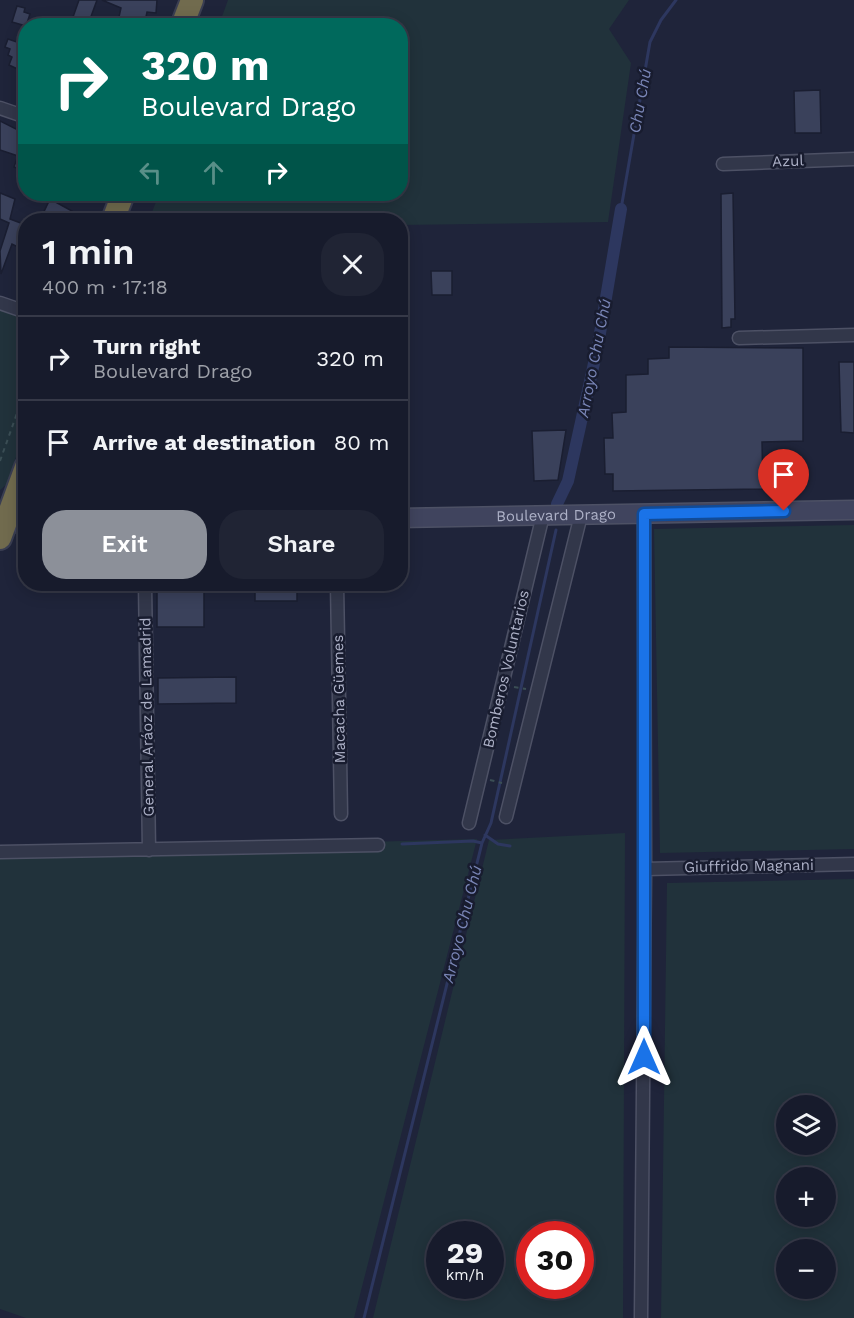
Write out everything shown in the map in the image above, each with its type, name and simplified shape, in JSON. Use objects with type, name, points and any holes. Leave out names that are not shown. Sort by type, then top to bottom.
[{"type":"highway","points":[[186,18],[192,0]]},
{"type":"highway","points":[[9,517],[18,491]]},
{"type":"main road","name":"Boulevard Drago","points":[[408,518],[854,510]]},
{"type":"street","points":[[0,108],[18,114]]},
{"type":"street","name":"Azul","points":[[723,164],[854,159]]},
{"type":"street","points":[[0,303],[18,309]]},
{"type":"street","points":[[739,338],[854,335]]},
{"type":"street","points":[[641,1318],[645,869],[644,514]]},
{"type":"street","name":"Bomberos Voluntarios","points":[[469,823],[545,515]]},
{"type":"street","points":[[506,817],[575,515]]},
{"type":"street","name":"General Aráoz de Lamadrid","points":[[145,591],[149,850]]},
{"type":"street","name":"Macacha Güemes","points":[[337,591],[341,814]]},
{"type":"street","points":[[0,852],[378,845]]},
{"type":"street","name":"Giuffrido Magnani","points":[[645,869],[854,864]]},
{"type":"path","points":[[0,460],[18,410]]},
{"type":"path","points":[[515,687],[530,690]]},
{"type":"path","points":[[492,780],[506,784]]},
{"type":"shaded area","points":[[228,0],[629,0],[609,29],[631,63],[608,222],[408,225],[408,213],[152,213],[156,201],[408,201],[408,18],[222,18]]},
{"type":"shaded area","points":[[0,308],[18,314],[18,451],[7,484],[0,490]]},
{"type":"shaded area","points":[[854,525],[854,849],[660,853],[654,529]]},
{"type":"shaded area","points":[[625,833],[623,1318],[373,1318],[489,840]]},
{"type":"shaded area","points":[[477,839],[354,1318],[26,1318],[0,1309],[0,852]]},
{"type":"shaded area","points":[[854,879],[854,1318],[661,1318],[667,883]]},
{"type":"building","points":[[79,0],[97,0],[90,18],[73,17]]},
{"type":"building","points":[[102,0],[157,0],[156,13],[147,12],[146,18],[119,18],[121,8]]},
{"type":"building","points":[[17,6],[25,8],[24,12],[30,14],[29,18],[18,18],[18,24],[12,22]]},
{"type":"building","points":[[8,39],[18,42],[18,69],[9,65],[12,57],[8,55],[10,49],[5,47]]},
{"type":"building","points":[[820,90],[821,133],[795,133],[794,91]]},
{"type":"building","points":[[0,121],[18,130],[18,156],[0,150]]},
{"type":"building","points":[[18,155],[18,168],[14,167]]},
{"type":"building","points":[[0,193],[15,199],[10,219],[18,222],[18,247],[12,244],[1,274],[0,251],[9,223],[0,219]]},
{"type":"building","points":[[733,193],[735,319],[731,319],[731,327],[722,328],[721,194]]},
{"type":"building","points":[[49,201],[54,201],[72,211],[71,213],[43,213]]},
{"type":"building","points":[[431,271],[452,271],[452,295],[432,295]]},
{"type":"building","points":[[669,347],[803,348],[803,441],[762,442],[763,489],[613,491],[613,474],[605,474],[604,438],[613,438],[612,413],[626,412],[626,375],[648,374],[648,359],[669,358]]},
{"type":"building","points":[[839,362],[854,362],[854,433],[841,432]]},
{"type":"building","points":[[566,430],[558,480],[534,481],[532,431]]},
{"type":"building","points":[[157,591],[204,591],[204,627],[157,627]]},
{"type":"building","points":[[255,591],[297,591],[297,601],[255,601]]},
{"type":"building","points":[[236,677],[236,703],[158,704],[158,678]]},
{"type":"waterway","name":"Chu Chú","points":[[621,209],[650,42],[661,20],[676,0]]},
{"type":"waterway","name":"Arroyo Chu Chú","points":[[557,504],[568,481],[598,345],[621,209]]},
{"type":"waterway","name":"Arroyo Chu Chú","points":[[364,1318],[482,843],[491,823],[556,530]]},
{"type":"waterway","points":[[485,835],[498,844],[510,846]]},
{"type":"waterway","points":[[402,844],[473,841],[482,843]]},
{"type":"route","points":[[644,1057],[644,514],[784,511]]}]
